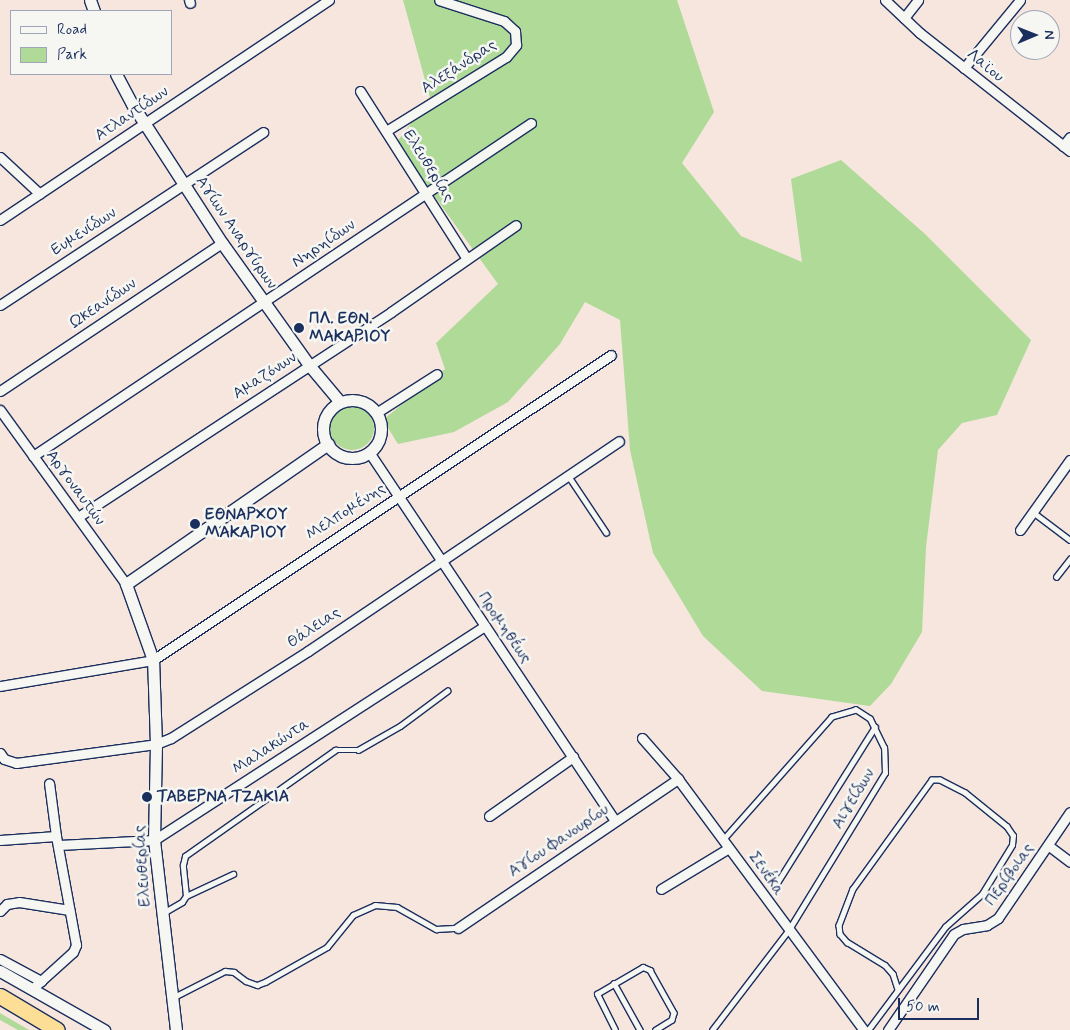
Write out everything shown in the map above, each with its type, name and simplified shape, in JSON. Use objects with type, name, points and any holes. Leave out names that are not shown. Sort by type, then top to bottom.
[{"type":"highway","points":[[0,996],[57,1030]]},
{"type":"street","name":"Ατλαντίδων","points":[[0,220],[329,0]]},
{"type":"street","name":"Αλεξάνδρας","points":[[386,130],[506,57],[516,45],[515,31],[504,21],[439,0]]},
{"type":"street","name":"Λαϊου","points":[[885,0],[964,68],[1067,148]]},
{"type":"street","points":[[904,18],[918,0]]},
{"type":"street","points":[[964,68],[1020,0]]},
{"type":"street","name":"Αγίων Αναργύρων","points":[[117,75],[144,124],[222,243],[309,365],[340,402]]},
{"type":"street","name":"Ελευθερίας","points":[[360,91],[467,259]]},
{"type":"street","name":"Νηρηίδων","points":[[34,456],[531,123]]},
{"type":"street","name":"Ευμενίδων","points":[[0,305],[263,132]]},
{"type":"street","points":[[1067,148],[1070,138]]},
{"type":"street","points":[[0,157],[40,194]]},
{"type":"street","name":"Αμαζόνων","points":[[78,518],[516,225]]},
{"type":"street","name":"Ωκεανίδων","points":[[0,391],[222,243]]},
{"type":"street","name":"Μελπομένης","points":[[0,686],[153,660],[612,355]]},
{"type":"street","points":[[376,413],[436,374]]},
{"type":"street","points":[[359,401],[376,413],[381,428],[380,438],[369,452],[350,458],[333,450],[328,444],[324,425],[326,416],[340,402],[359,401]]},
{"type":"street","name":"Αργοναυτών","points":[[0,410],[126,584]]},
{"type":"street","name":"Θάλειας","points":[[0,753],[4,759],[16,763],[156,744],[171,738],[308,651],[619,441]]},
{"type":"street","points":[[126,584],[328,444]]},
{"type":"street","name":"Προμηθέως","points":[[369,452],[615,821]]},
{"type":"street","points":[[1020,530],[1070,460]]},
{"type":"street","name":"Ελευθερίας","points":[[126,584],[153,660],[156,744],[154,840],[176,1030]]},
{"type":"street","name":"Μαλακώντα","points":[[0,840],[154,840],[485,626]]},
{"type":"street","name":"Σενέκα","points":[[642,738],[678,779],[730,848],[788,931],[866,1030]]},
{"type":"street","points":[[489,816],[573,757]]},
{"type":"street","name":"Αγίου Φανουρίου","points":[[458,928],[678,779]]},
{"type":"street","points":[[32,989],[73,952],[76,946],[49,783]]},
{"type":"street","name":"Περίβοιας","points":[[888,1030],[954,934],[963,929],[987,925],[998,918],[1049,846],[1070,812]]},
{"type":"street","points":[[1049,846],[1070,862]]},
{"type":"street","points":[[661,888],[730,848]]},
{"type":"street","points":[[0,910],[7,904],[19,902],[69,910]]},
{"type":"street","points":[[0,959],[41,981]]},
{"type":"street","points":[[0,971],[104,1030]]},
{"type":"lane","points":[[568,475],[606,532]]},
{"type":"lane","points":[[1033,512],[1070,540]]},
{"type":"lane","points":[[1056,577],[1070,559]]},
{"type":"lane","points":[[186,896],[183,865],[186,856],[335,750],[358,750],[400,726],[447,691]]},
{"type":"lane","name":"Αιγείδων","points":[[712,1030],[788,931],[885,773],[887,760],[875,727],[856,710],[832,717],[724,840]]},
{"type":"lane","points":[[777,883],[875,727]]},
{"type":"lane","points":[[866,1030],[898,989],[945,927],[982,894],[1012,845],[1013,836],[1007,827],[965,792],[940,780],[932,780],[864,874],[847,901],[840,919],[840,934],[885,965],[893,974],[898,989]]},
{"type":"lane","points":[[162,914],[182,902],[186,896],[233,874]]},
{"type":"lane","points":[[173,998],[225,972],[234,972],[246,981],[257,985],[265,982],[327,947],[353,916],[375,905],[398,907],[436,929],[458,928]]},
{"type":"lane","points":[[615,1030],[597,994],[643,967],[650,970],[674,1013],[672,1020],[656,1030]]},
{"type":"lane","points":[[614,983],[640,1030]]},
{"type":"green space","points":[[403,0],[677,0],[714,112],[682,163],[741,236],[802,262],[791,179],[841,160],[925,234],[1031,340],[997,415],[962,423],[938,450],[926,547],[922,632],[891,684],[870,706],[762,691],[703,636],[653,553],[630,450],[620,320],[585,302],[560,344],[508,402],[454,432],[398,444],[383,420],[445,369],[436,343],[498,284],[396,143],[430,98]]},
{"type":"green space","points":[[356,406],[368,412],[373,419],[373,437],[368,444],[361,449],[348,450],[340,447],[333,440],[330,424],[333,416],[340,409]]},
{"type":"green space","points":[[0,1013],[29,1030],[18,1030],[0,1020]]},
{"type":"place","name":"ΠΛ. ΕΘΝ. ΜΑΚΑΡΙΟΥ","points":[[299,328]]},
{"type":"place","name":"ΕΘΝΑΡΧΟΥ ΜΑΚΑΡΙΟΥ","points":[[195,524]]},
{"type":"place","name":"ΤΑΒΕΡΝΑ ΤΖΑΚΙΑ","points":[[147,797]]}]
